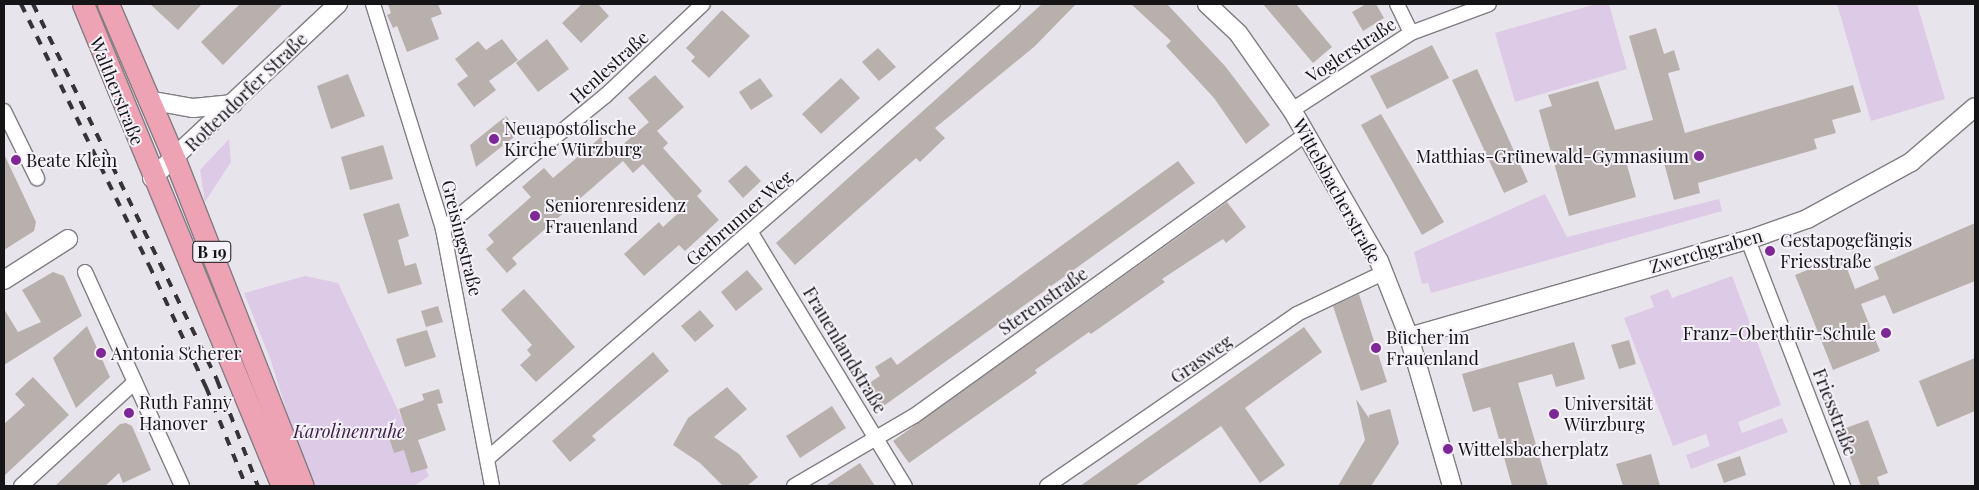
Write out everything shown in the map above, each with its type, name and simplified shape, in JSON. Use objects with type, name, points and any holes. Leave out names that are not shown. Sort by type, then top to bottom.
[{"type":"main road","name":"Waltherstraße","points":[[83,4],[152,178]]},
{"type":"main road","name":"Waltherstraße","points":[[108,4],[175,160]]},
{"type":"main road","name":"B 19","points":[[175,160],[303,486]]},
{"type":"main road","name":"B 19","points":[[152,178],[282,486]]},
{"type":"street","name":"Rottendorfer Straße","points":[[152,178],[175,160],[338,4]]},
{"type":"street","name":"Greisingstraße","points":[[373,4],[443,229],[492,486]]},
{"type":"street","name":"Henlestraße","points":[[443,229],[606,96],[703,4]]},
{"type":"street","name":"Gerbrunner Weg","points":[[488,458],[751,233],[1013,4]]},
{"type":"street","name":"Wittelsbacherstraße","points":[[1207,4],[1238,33],[1292,110],[1349,205],[1383,273],[1409,337],[1452,486]]},
{"type":"street","points":[[1397,4],[1411,33]]},
{"type":"street","name":"Voglerstraße","points":[[1292,110],[1411,33],[1489,4]]},
{"type":"street","points":[[148,100],[193,108],[233,104]]},
{"type":"street","name":"Zwerchgraben","points":[[1409,337],[1748,240],[1807,219],[1911,162],[1975,107]]},
{"type":"street","points":[[4,111],[37,178]]},
{"type":"street","name":"Sterenstraße","points":[[794,486],[922,410],[1306,134]]},
{"type":"street","name":"Frauenlandstraße","points":[[751,233],[905,486]]},
{"type":"street","points":[[4,280],[68,239]]},
{"type":"street","name":"Friesstraße","points":[[1748,240],[1843,486]]},
{"type":"street","points":[[85,272],[182,486]]},
{"type":"street","name":"Grasweg","points":[[1047,486],[1297,314],[1383,273]]},
{"type":"street","points":[[21,486],[134,382]]},
{"type":"green space","points":[[1596,4],[1609,4],[1627,69],[1515,102],[1495,33]]},
{"type":"green space","points":[[1837,4],[1917,4],[1945,99],[1871,121]]},
{"type":"green space","points":[[229,139],[231,162],[205,202],[200,170]]},
{"type":"green space","points":[[1545,194],[1567,237],[1719,199],[1722,211],[1431,293],[1428,283],[1422,284],[1414,252]]},
{"type":"green space","name":"Karolinenruhe","points":[[305,276],[338,283],[429,476],[414,486],[310,486],[271,361],[244,293]]},
{"type":"green space","points":[[1732,276],[1781,405],[1738,422],[1742,433],[1782,418],[1788,432],[1691,469],[1686,455],[1710,446],[1706,434],[1673,446],[1624,318],[1654,307],[1650,296],[1668,289],[1672,298]]},
{"type":"building","points":[[150,4],[202,4],[178,30]]},
{"type":"building","points":[[240,4],[283,4],[223,65],[201,42]]},
{"type":"building","points":[[388,4],[438,4],[442,14],[431,18],[439,39],[407,52],[397,26],[393,28],[387,15],[391,13]]},
{"type":"building","points":[[582,4],[598,4],[609,16],[581,43],[562,23]]},
{"type":"building","points":[[1042,4],[1076,4],[1034,47],[935,128],[945,138],[920,162],[916,158],[795,265],[776,243]]},
{"type":"building","points":[[1131,4],[1167,4],[1225,66],[1270,125],[1246,144],[1214,98],[1166,46],[1171,41]]},
{"type":"building","points":[[1263,4],[1296,4],[1332,47],[1313,63]]},
{"type":"building","points":[[1366,4],[1376,4],[1384,18],[1363,31],[1352,12]]},
{"type":"building","points":[[722,10],[750,36],[709,78],[691,61],[695,57],[686,48]]},
{"type":"building","points":[[1656,28],[1664,54],[1674,50],[1680,70],[1668,73],[1685,133],[1853,85],[1861,112],[1832,120],[1836,133],[1814,139],[1817,149],[1698,183],[1700,193],[1674,200],[1660,148],[1625,158],[1636,197],[1569,216],[1539,110],[1552,106],[1548,95],[1598,81],[1615,130],[1653,120],[1629,36]]},
{"type":"building","points":[[502,39],[518,60],[489,81],[496,90],[474,107],[457,84],[468,76],[455,59],[478,41],[486,50]]},
{"type":"building","points":[[547,39],[569,69],[538,92],[516,63]]},
{"type":"building","points":[[1432,45],[1449,78],[1387,109],[1370,76]]},
{"type":"building","points":[[878,48],[896,67],[879,81],[862,62]]},
{"type":"building","points":[[1477,69],[1528,182],[1504,193],[1452,80]]},
{"type":"building","points":[[348,74],[365,116],[331,129],[317,86]]},
{"type":"building","points":[[655,75],[684,107],[657,131],[668,143],[663,148],[702,191],[697,196],[719,220],[685,251],[679,245],[644,276],[624,254],[659,222],[663,227],[683,209],[643,164],[633,173],[623,161],[512,258],[517,264],[507,273],[486,249],[494,242],[488,235],[531,197],[522,187],[544,168],[553,178],[601,137],[614,152],[649,122],[628,98]]},
{"type":"building","points":[[760,78],[773,96],[751,110],[739,92]]},
{"type":"building","points":[[841,78],[860,98],[821,134],[802,114]]},
{"type":"building","points":[[1381,114],[1444,222],[1422,235],[1361,125]]},
{"type":"building","name":"Neuapostolische Kirche Würzburg","points":[[506,116],[519,133],[476,167],[470,145]]},
{"type":"building","points":[[383,145],[393,179],[350,190],[341,157]]},
{"type":"building","points":[[4,154],[36,222],[34,231],[4,250]]},
{"type":"building","points":[[1178,161],[1195,183],[878,410],[863,387],[880,376],[875,367],[891,357],[897,365]]},
{"type":"building","points":[[746,165],[761,181],[743,198],[728,181]]},
{"type":"building","points":[[1227,202],[1246,227],[1226,243],[1223,239],[1162,279],[1165,282],[1091,334],[1089,332],[1035,370],[1037,373],[909,463],[893,441]]},
{"type":"building","points":[[399,203],[409,236],[398,240],[405,266],[416,263],[422,284],[388,294],[363,214]]},
{"type":"building","points":[[1975,223],[1975,281],[1893,314],[1885,295],[1861,304],[1880,351],[1833,370],[1795,275],[1842,256],[1855,289],[1879,279],[1874,267]]},
{"type":"building","points":[[747,270],[763,289],[736,311],[721,292]]},
{"type":"building","points":[[53,272],[64,276],[82,316],[4,365],[4,309],[18,332],[41,322],[22,290]]},
{"type":"building","points":[[524,289],[575,347],[536,382],[520,365],[531,355],[527,350],[532,345],[501,310]]},
{"type":"building","points":[[1359,294],[1387,382],[1361,391],[1333,306]]},
{"type":"building","points":[[438,306],[443,322],[426,327],[421,311]]},
{"type":"building","points":[[700,310],[714,326],[695,342],[681,326]]},
{"type":"building","points":[[87,326],[110,377],[76,408],[53,358]]},
{"type":"building","points":[[1304,327],[1322,352],[1245,408],[1285,465],[1260,483],[1221,426],[1135,486],[1080,486]]},
{"type":"building","points":[[427,330],[436,357],[405,367],[396,339]]},
{"type":"building","points":[[1629,340],[1636,364],[1619,369],[1611,345]]},
{"type":"building","points":[[1574,342],[1585,379],[1556,387],[1552,374],[1518,383],[1548,486],[1512,486],[1490,407],[1473,412],[1462,374]]},
{"type":"building","points":[[653,352],[669,371],[592,436],[596,440],[570,462],[552,441]]},
{"type":"building","points":[[1975,358],[1975,411],[1937,427],[1919,381]]},
{"type":"building","points":[[33,377],[69,415],[4,476],[4,424],[25,405],[15,394]]},
{"type":"building","points":[[727,387],[747,409],[714,437],[739,454],[758,477],[747,486],[723,486],[700,463],[673,445],[688,418]]},
{"type":"building","points":[[439,389],[443,403],[437,404],[446,430],[418,440],[428,468],[411,473],[404,450],[394,453],[389,437],[406,430],[399,409],[424,400],[422,394]]},
{"type":"building","points":[[1356,399],[1369,418],[1369,415],[1390,409],[1399,443],[1371,486],[1338,486],[1365,440]]},
{"type":"building","points":[[832,406],[846,428],[800,458],[786,436]]},
{"type":"building","points":[[1868,420],[1888,473],[1877,477],[1880,486],[1861,486],[1840,430]]},
{"type":"building","points":[[126,423],[132,426],[151,470],[123,483],[119,473],[105,486],[55,486],[120,424]]},
{"type":"building","points":[[1651,454],[1660,486],[1623,486],[1616,464]]},
{"type":"building","points":[[1740,456],[1746,475],[1724,483],[1717,464]]},
{"type":"building","points":[[860,463],[875,486],[825,486]]},
{"type":"railway","points":[[21,4],[149,265],[206,387],[246,486]]},
{"type":"railway","points":[[33,4],[217,380],[258,486]]},
{"type":"place","name":"Neuapostolische Kirche Würzburg","points":[[494,139]]},
{"type":"place","name":"Matthias-Grünewald-Gymnasium","points":[[1699,156]]},
{"type":"place","name":"Beate Klein","points":[[16,160]]},
{"type":"place","name":"Seniorenresidenz Frauenland","points":[[535,216]]},
{"type":"place","name":"Gestapogefängis Friesstraße","points":[[1770,251]]},
{"type":"place","name":"Franz-Oberthür-Schule","points":[[1886,333]]},
{"type":"place","name":"Bücher im Frauenland","points":[[1376,348]]},
{"type":"place","name":"Antonia Scherer","points":[[101,353]]},
{"type":"place","name":"Ruth Fanny Hanover","points":[[129,413]]},
{"type":"place","name":"Universität Würzburg","points":[[1554,414]]},
{"type":"place","name":"Wittelsbacherplatz","points":[[1448,449]]}]
